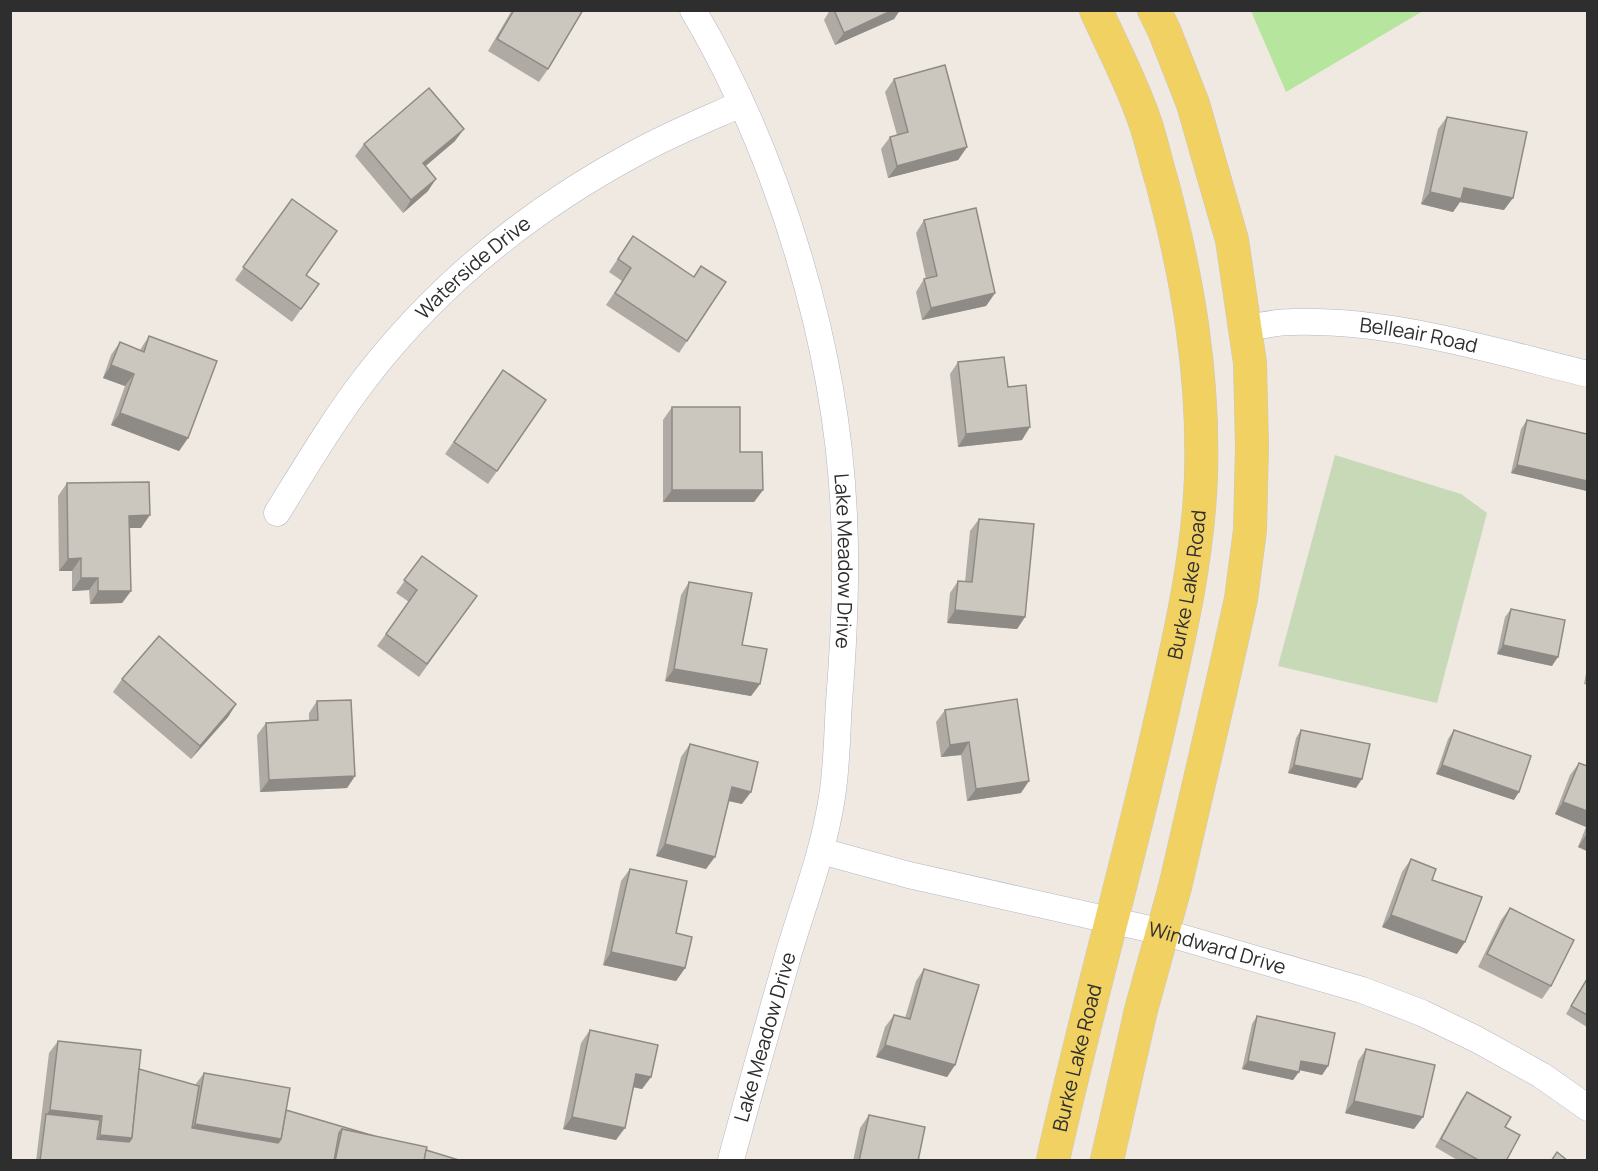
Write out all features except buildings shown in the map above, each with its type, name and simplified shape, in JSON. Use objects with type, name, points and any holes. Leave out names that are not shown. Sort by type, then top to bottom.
[{"type":"main road","name":"Burke Lake Road","points":[[1053,1161],[1110,921],[1141,809],[1192,572],[1201,478],[1201,413],[1185,275],[1146,124],[1095,10]]},
{"type":"main road","points":[[1107,1161],[1141,1010],[1163,932],[1223,680],[1242,587],[1250,530],[1252,446],[1250,363],[1232,240],[1193,104],[1154,10]]},
{"type":"street","name":"Lake Meadow Drive","points":[[693,10],[741,104],[778,193],[804,274],[826,368],[837,436],[844,514],[846,574],[832,796],[821,851],[788,956],[730,1161]]},
{"type":"street","name":"Waterside Drive","points":[[277,513],[345,405],[366,377],[410,325],[466,270],[512,232],[572,190],[635,153],[741,104]]},
{"type":"street","name":"Belleair Road","points":[[1246,328],[1300,322],[1333,322],[1407,330],[1587,374]]},
{"type":"street","name":"Windward Drive","points":[[821,851],[909,875],[1163,932],[1362,990],[1422,1013],[1476,1039],[1540,1075],[1587,1108]]},
{"type":"green space","points":[[1251,11],[1423,11],[1286,92]]},
{"type":"green space","points":[[1335,455],[1461,494],[1487,513],[1437,703],[1278,666]]}]
